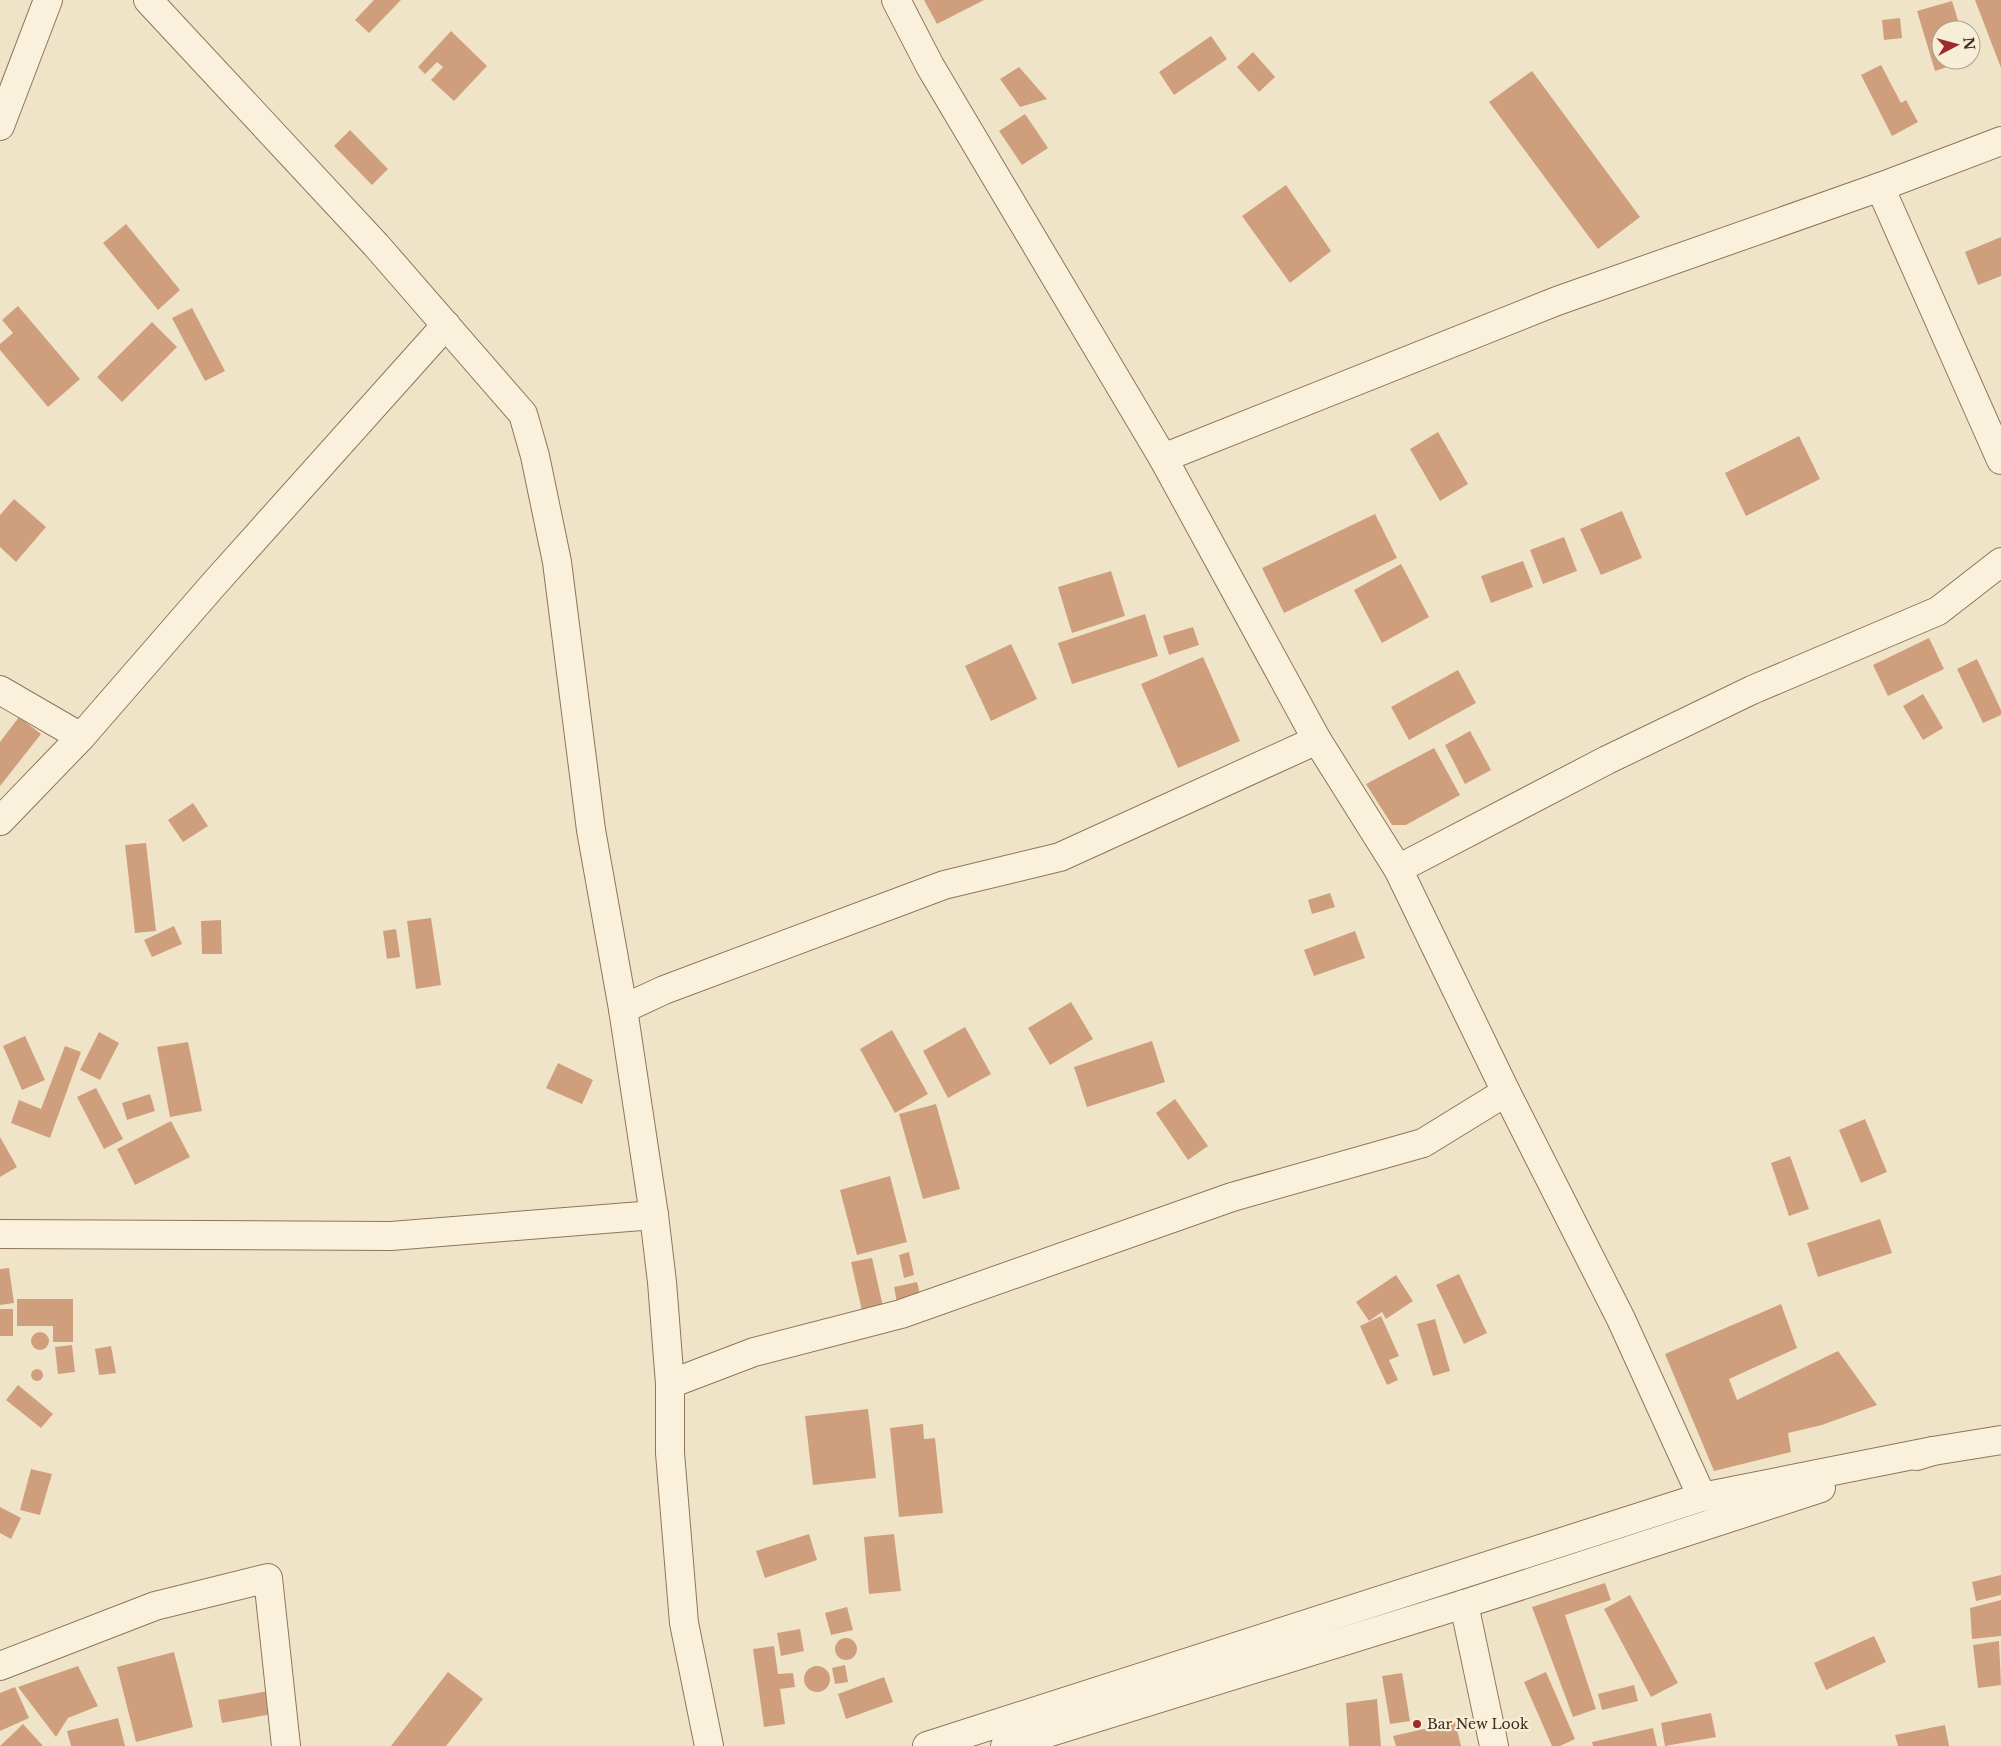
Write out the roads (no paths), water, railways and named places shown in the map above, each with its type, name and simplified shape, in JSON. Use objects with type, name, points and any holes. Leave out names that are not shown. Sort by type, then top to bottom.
[{"type":"street","points":[[0,126],[48,0]]},
{"type":"street","points":[[148,0],[376,245],[524,414],[557,562],[592,830],[623,1009],[654,1215],[662,1282],[670,1384],[670,1453],[684,1623],[709,1746]]},
{"type":"street","points":[[896,0],[930,66],[1163,458],[1317,740],[1398,869],[1506,1092],[1621,1318],[1702,1497]]},
{"type":"street","points":[[1163,458],[1557,300],[1880,187],[2001,141]]},
{"type":"street","points":[[1880,187],[2001,460]]},
{"type":"street","points":[[0,821],[81,737],[214,584],[446,325]]},
{"type":"street","points":[[1398,869],[1608,760],[1752,690],[1938,611],[2001,562]]},
{"type":"street","points":[[0,690],[81,737]]},
{"type":"street","points":[[623,1009],[664,990],[944,885],[1060,857],[1317,740]]},
{"type":"street","points":[[670,1384],[754,1352],[901,1314],[1232,1197],[1423,1143],[1506,1092]]},
{"type":"street","points":[[0,1234],[391,1236],[654,1215]]},
{"type":"street","points":[[927,1746],[1702,1497],[1933,1451],[2001,1440]]},
{"type":"street","points":[[1005,1746],[1464,1604],[1703,1528],[1933,1451]]},
{"type":"street","points":[[0,1666],[155,1606],[268,1578],[286,1746]]},
{"type":"street","points":[[1464,1604],[1494,1746]]},
{"type":"place","name":"Bar New Look","points":[[1417,1724]]}]
